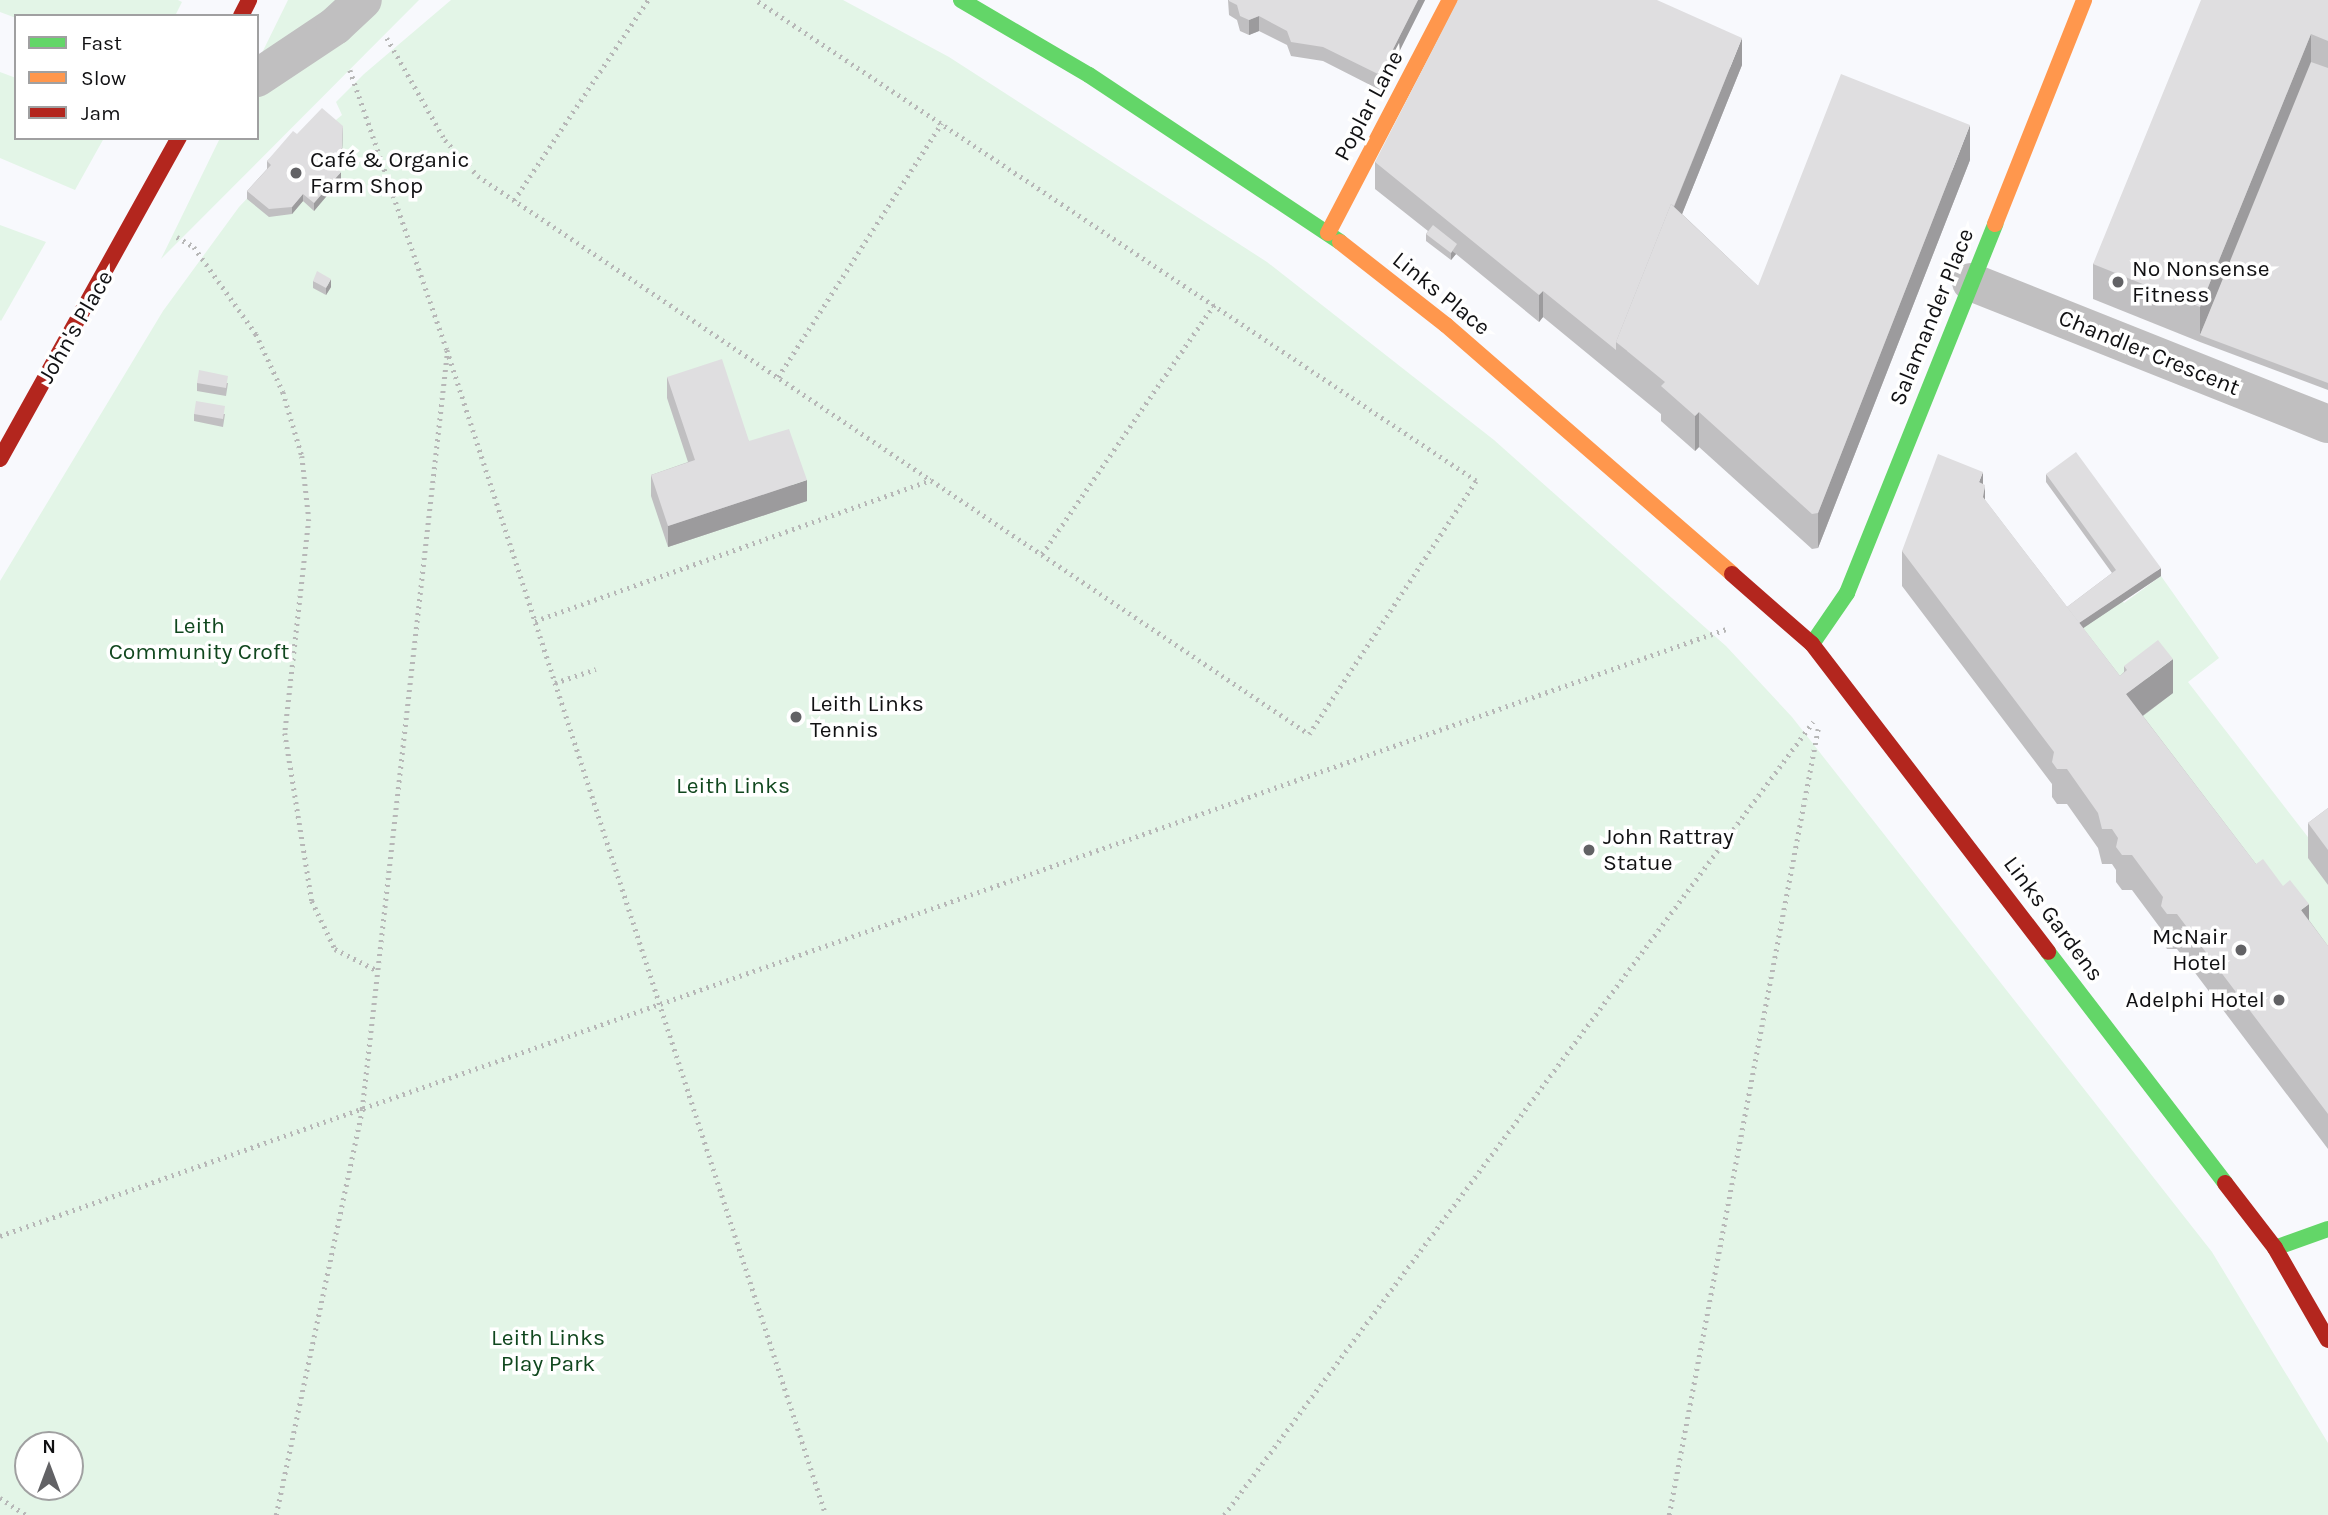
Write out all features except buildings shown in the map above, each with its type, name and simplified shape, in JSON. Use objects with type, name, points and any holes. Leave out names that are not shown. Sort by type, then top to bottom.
[{"type":"street","name":"Links Place","points":[[961,0],[1089,75],[1328,233],[1446,325],[1748,586],[1812,644],[1846,684]]},
{"type":"street","name":"Poplar Lane","points":[[1328,233],[1450,0]]},
{"type":"street","name":"Salamander Place","points":[[1812,644],[1847,593],[2084,0]]},
{"type":"street","points":[[259,77],[351,11]]},
{"type":"street","name":"John's Place","points":[[0,459],[178,140]]},
{"type":"street","name":"John's Place","points":[[150,194],[193,140]]},
{"type":"street","name":"Chandler Crescent","points":[[1971,282],[2328,424]]},
{"type":"street","name":"Links Gardens","points":[[1846,684],[2275,1248],[2328,1340]]},
{"type":"street","points":[[2275,1248],[2328,1229]]},
{"type":"path","points":[[514,200],[648,0]]},
{"type":"path","points":[[351,11],[395,47],[444,140],[478,176],[1309,734],[1476,481],[755,0]]},
{"type":"path","points":[[351,11],[447,350],[826,1515]]},
{"type":"path","points":[[778,377],[942,123]]},
{"type":"path","points":[[202,257],[256,334],[283,392],[302,456],[309,519],[285,733],[312,901],[335,948],[378,971]]},
{"type":"path","points":[[1042,554],[1214,304]]},
{"type":"path","points":[[276,1515],[362,1109],[447,350]]},
{"type":"path","points":[[535,621],[932,480]]},
{"type":"path","points":[[0,1236],[1737,625]]},
{"type":"path","points":[[555,683],[596,669]]},
{"type":"path","points":[[1224,1515],[1818,714],[1818,746],[1669,1515]]},
{"type":"path","points":[[0,1498],[26,1515]]},
{"type":"green space","points":[[0,0],[182,2],[176,14],[14,14],[14,17],[0,12]]},
{"type":"green space","points":[[288,0],[419,0],[161,259],[219,140],[259,140],[259,59]]},
{"type":"green space","name":"Leith Links","points":[[451,0],[843,0],[949,57],[1267,262],[1494,440],[1726,646],[1792,717],[2212,1252],[2328,1443],[2328,1515],[0,1515],[0,581],[163,311],[239,207],[271,173],[342,115],[336,102],[364,74]]},
{"type":"green space","points":[[0,72],[14,77],[14,140],[103,140],[75,190],[0,158]]},
{"type":"green space","points":[[0,225],[46,242],[1,321],[0,320]]},
{"type":"green space","points":[[2161,576],[2219,658],[2188,682],[2318,850],[2328,885],[2328,981],[2069,630],[2121,599],[2124,603]]},
{"type":"traffic: fast","points":[[961,0],[1089,75],[1340,242]]},
{"type":"traffic: fast","points":[[1812,644],[1847,593],[1995,224]]},
{"type":"traffic: fast","points":[[2048,952],[2225,1183]]},
{"type":"traffic: fast","points":[[2275,1248],[2328,1229]]},
{"type":"traffic: slow","points":[[1328,233],[1450,0]]},
{"type":"traffic: slow","points":[[1995,224],[2084,0]]},
{"type":"traffic: slow","points":[[1340,242],[1446,325],[1732,574]]},
{"type":"traffic: jam","points":[[242,14],[249,0]]},
{"type":"traffic: jam","points":[[0,459],[178,140]]},
{"type":"traffic: jam","points":[[1732,574],[1812,644],[2048,952]]},
{"type":"traffic: jam","points":[[2225,1183],[2275,1248],[2328,1340]]},
{"type":"place","name":"Café & Organic Farm Shop","points":[[296,173]]},
{"type":"place","name":"No Nonsense Fitness","points":[[2118,282]]},
{"type":"place","name":"Leith Links Tennis","points":[[796,717]]},
{"type":"place","name":"John Rattray Statue","points":[[1589,850]]},
{"type":"place","name":"McNair Hotel","points":[[2241,950]]},
{"type":"place","name":"Adelphi Hotel","points":[[2279,1000]]},
{"type":"park label","name":"Leith Community Croft","points":[[199,639]]},
{"type":"park label","name":"Leith Links Play Park","points":[[548,1351]]}]
